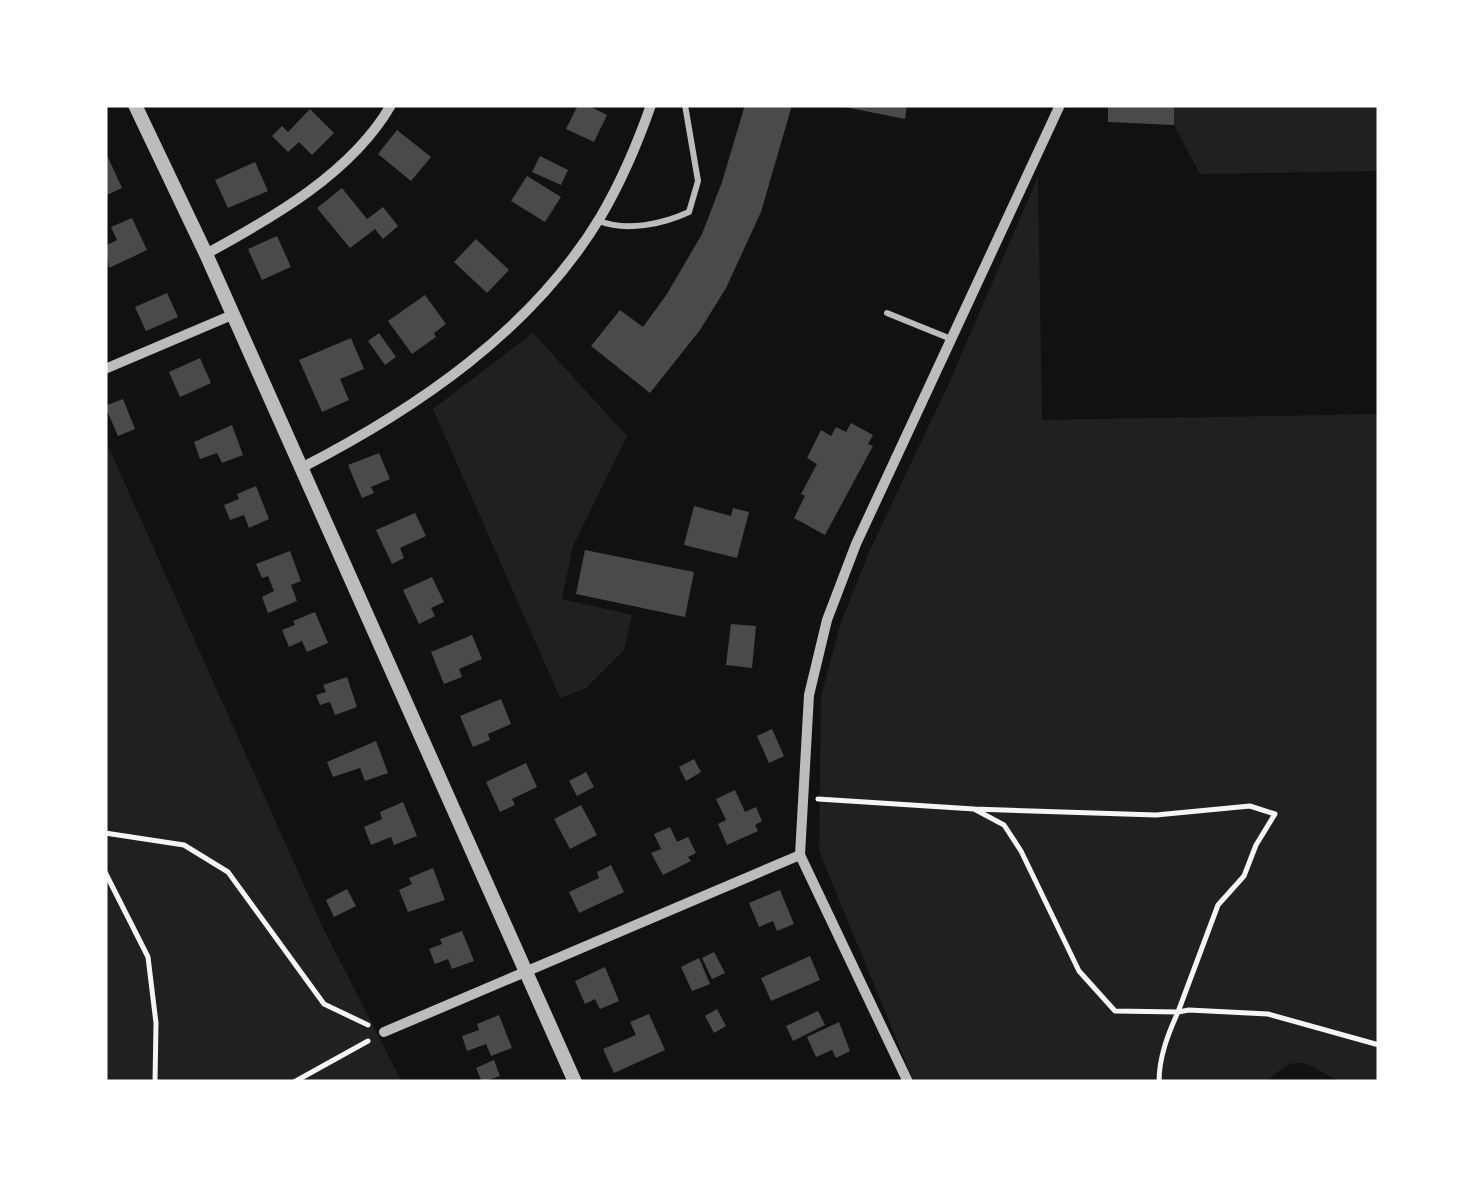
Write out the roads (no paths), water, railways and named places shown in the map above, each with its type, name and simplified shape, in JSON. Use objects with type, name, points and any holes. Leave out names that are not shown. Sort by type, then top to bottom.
[{"type":"street","points":[[136,105],[575,1082]]},
{"type":"street","points":[[206,254],[267,222],[326,179],[383,119],[391,105]]},
{"type":"street","points":[[301,468],[430,393],[505,332],[562,270],[598,220],[652,105]]},
{"type":"street","points":[[908,1082],[800,855],[808,695],[828,620],[856,544],[1060,105]]},
{"type":"street","points":[[105,369],[232,315]]},
{"type":"street","points":[[384,1032],[800,855]]},
{"type":"lane","points":[[598,220],[612,226],[668,222],[689,212],[698,181],[685,105]]},
{"type":"lane","points":[[888,313],[951,339]]}]
